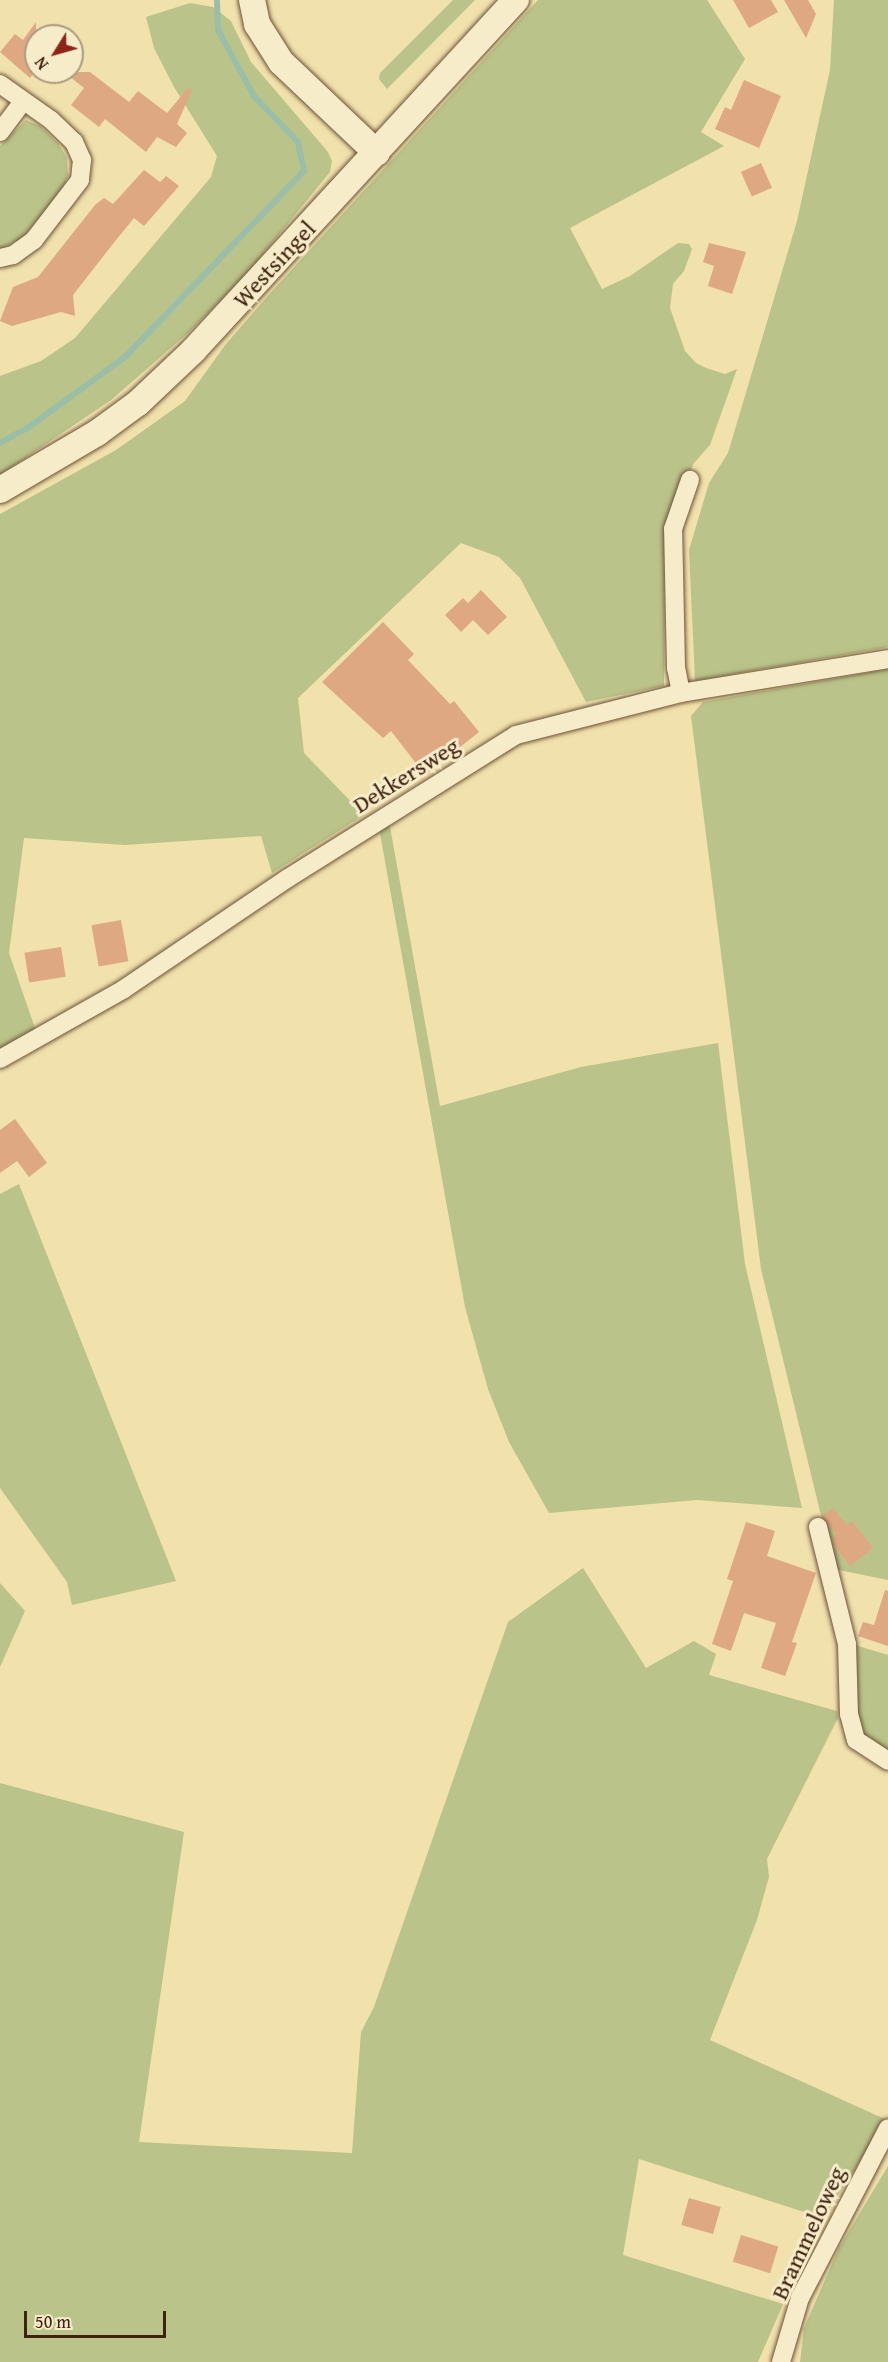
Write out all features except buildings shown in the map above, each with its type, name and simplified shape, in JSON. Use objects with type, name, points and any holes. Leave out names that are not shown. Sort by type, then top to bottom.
[{"type":"main road","points":[[252,0],[257,24],[280,63],[377,153]]},
{"type":"main road","name":"Westsingel","points":[[0,490],[96,434],[138,403],[193,351],[516,0]]},
{"type":"street","points":[[0,84],[75,142],[82,159],[80,180],[34,240],[14,255],[0,258]]},
{"type":"street","points":[[0,132],[23,102]]},
{"type":"street","points":[[681,693],[676,668],[673,529],[690,480]]},
{"type":"street","name":"Dekkersweg","points":[[0,1059],[124,989],[288,878],[516,735],[563,720],[681,693],[888,659]]},
{"type":"street","points":[[819,1527],[847,1644],[849,1714],[856,1740],[888,1761]]},
{"type":"street","name":"Brammeloweg","points":[[781,2362],[800,2298],[888,2128]]},
{"type":"green space","points":[[453,0],[475,0],[387,89],[379,79],[380,73]]},
{"type":"green space","points":[[538,0],[707,0],[745,59],[701,132],[724,146],[570,228],[602,289],[630,276],[678,243],[689,244],[692,249],[684,271],[673,284],[670,308],[685,351],[696,363],[706,368],[725,374],[737,369],[710,445],[694,463],[665,526],[664,686],[586,702],[520,578],[499,557],[461,543],[298,698],[304,753],[364,815],[272,873],[261,836],[125,845],[24,838],[9,953],[36,1031],[0,1054],[0,514],[116,450],[185,401],[226,344],[266,298]]},
{"type":"green space","points":[[834,0],[888,0],[888,647],[695,681],[689,550],[709,483],[728,453],[797,221],[830,70]]},
{"type":"green space","points":[[190,3],[213,7],[231,21],[251,62],[328,152],[332,161],[330,172],[245,276],[188,333],[111,400],[0,475],[0,376],[41,361],[75,338],[211,177],[217,156],[174,87],[154,48],[146,17]]},
{"type":"green space","points":[[26,120],[40,126],[58,143],[67,158],[68,175],[62,191],[22,238],[0,249],[0,146]]},
{"type":"green space","points":[[888,669],[888,1580],[834,1569],[761,1269],[691,716],[703,702]]},
{"type":"green space","points":[[389,821],[440,1106],[581,1067],[718,1043],[745,1264],[802,1508],[697,1500],[549,1513],[509,1442],[488,1389],[465,1307],[379,828]]},
{"type":"green space","points":[[19,1184],[176,1581],[72,1605],[67,1582],[0,1488],[0,1194]]},
{"type":"green space","points":[[583,1568],[646,1668],[694,1641],[716,1654],[709,1675],[837,1711],[838,1718],[767,1859],[769,1877],[757,1920],[710,2040],[887,2120],[823,2218],[639,2159],[623,2255],[783,2304],[758,2362],[0,2362],[0,1783],[184,1832],[139,2142],[352,2153],[361,2032],[374,2007],[508,1622]]},
{"type":"green space","points":[[0,1583],[25,1611],[0,1667]]},
{"type":"green space","points":[[848,1643],[888,1655],[888,1753],[867,1742],[858,1728]]},
{"type":"green space","points":[[888,2166],[888,2362],[800,2362],[804,2328],[839,2248]]},
{"type":"waterway","points":[[0,443],[29,427],[125,357],[304,171],[298,142],[254,96],[218,30],[217,0]]}]
